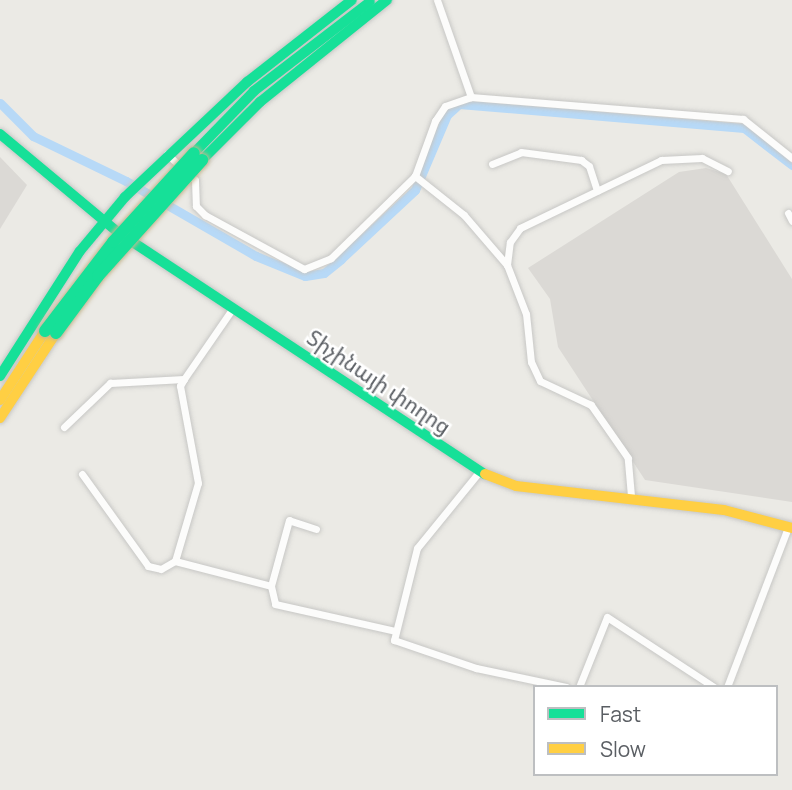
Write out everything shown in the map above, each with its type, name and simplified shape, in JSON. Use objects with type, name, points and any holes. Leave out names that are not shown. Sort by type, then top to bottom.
[{"type":"main road","points":[[0,376],[104,220],[125,197],[167,154],[352,0]]},
{"type":"main road","points":[[0,418],[50,332],[93,266],[198,156],[254,91],[373,0]]},
{"type":"main road","points":[[198,156],[260,102],[387,0]]},
{"type":"main road","name":"Տիչինայի փողոց","points":[[0,134],[104,220],[479,472],[560,493],[631,496],[790,528]]},
{"type":"main road","points":[[0,400],[50,332]]},
{"type":"street","points":[[437,0],[471,97]]},
{"type":"street","points":[[167,154],[195,180],[196,206],[205,215],[304,269],[331,258],[416,177],[445,106],[471,97],[743,119],[792,158]]},
{"type":"street","points":[[492,164],[521,152],[581,160],[589,166],[597,191]]},
{"type":"street","points":[[507,265],[510,242],[520,228],[661,160],[702,158],[728,171]]},
{"type":"street","points":[[416,177],[464,215],[507,265],[526,314],[531,362],[540,381],[591,405],[628,458],[631,496]]},
{"type":"street","points":[[788,213],[792,220]]},
{"type":"street","points":[[82,474],[148,566],[161,569],[175,561],[198,483],[180,386],[233,308]]},
{"type":"street","points":[[64,427],[110,383],[184,379]]},
{"type":"street","points":[[479,472],[417,548],[394,640],[476,668],[557,685]]},
{"type":"street","points":[[316,528],[289,520],[271,586],[271,599],[288,609],[396,631]]},
{"type":"street","points":[[728,685],[790,528]]},
{"type":"street","points":[[175,561],[271,586]]},
{"type":"street","points":[[580,685],[607,617],[712,685]]},
{"type":"shaded area","points":[[0,157],[27,185],[0,229]]},
{"type":"shaded area","points":[[706,168],[726,174],[792,279],[792,502],[645,480],[558,347],[550,299],[528,268],[679,172]]},
{"type":"waterway","points":[[0,103],[33,136],[126,181],[256,256],[305,276],[324,273],[415,190],[447,115],[459,104],[744,128],[792,165]]},
{"type":"traffic: fast","points":[[0,376],[80,251],[125,197],[247,82],[352,0]]},
{"type":"traffic: fast","points":[[202,160],[260,102],[387,0]]},
{"type":"traffic: fast","points":[[194,153],[254,91],[370,2]]},
{"type":"traffic: fast","points":[[0,134],[119,233],[485,474]]},
{"type":"traffic: fast","points":[[45,331],[113,242],[194,153]]},
{"type":"traffic: fast","points":[[56,333],[98,276],[202,160]]},
{"type":"traffic: slow","points":[[0,400],[45,331]]},
{"type":"traffic: slow","points":[[0,418],[56,333]]},
{"type":"traffic: slow","points":[[485,474],[516,486],[724,510],[792,528]]}]
